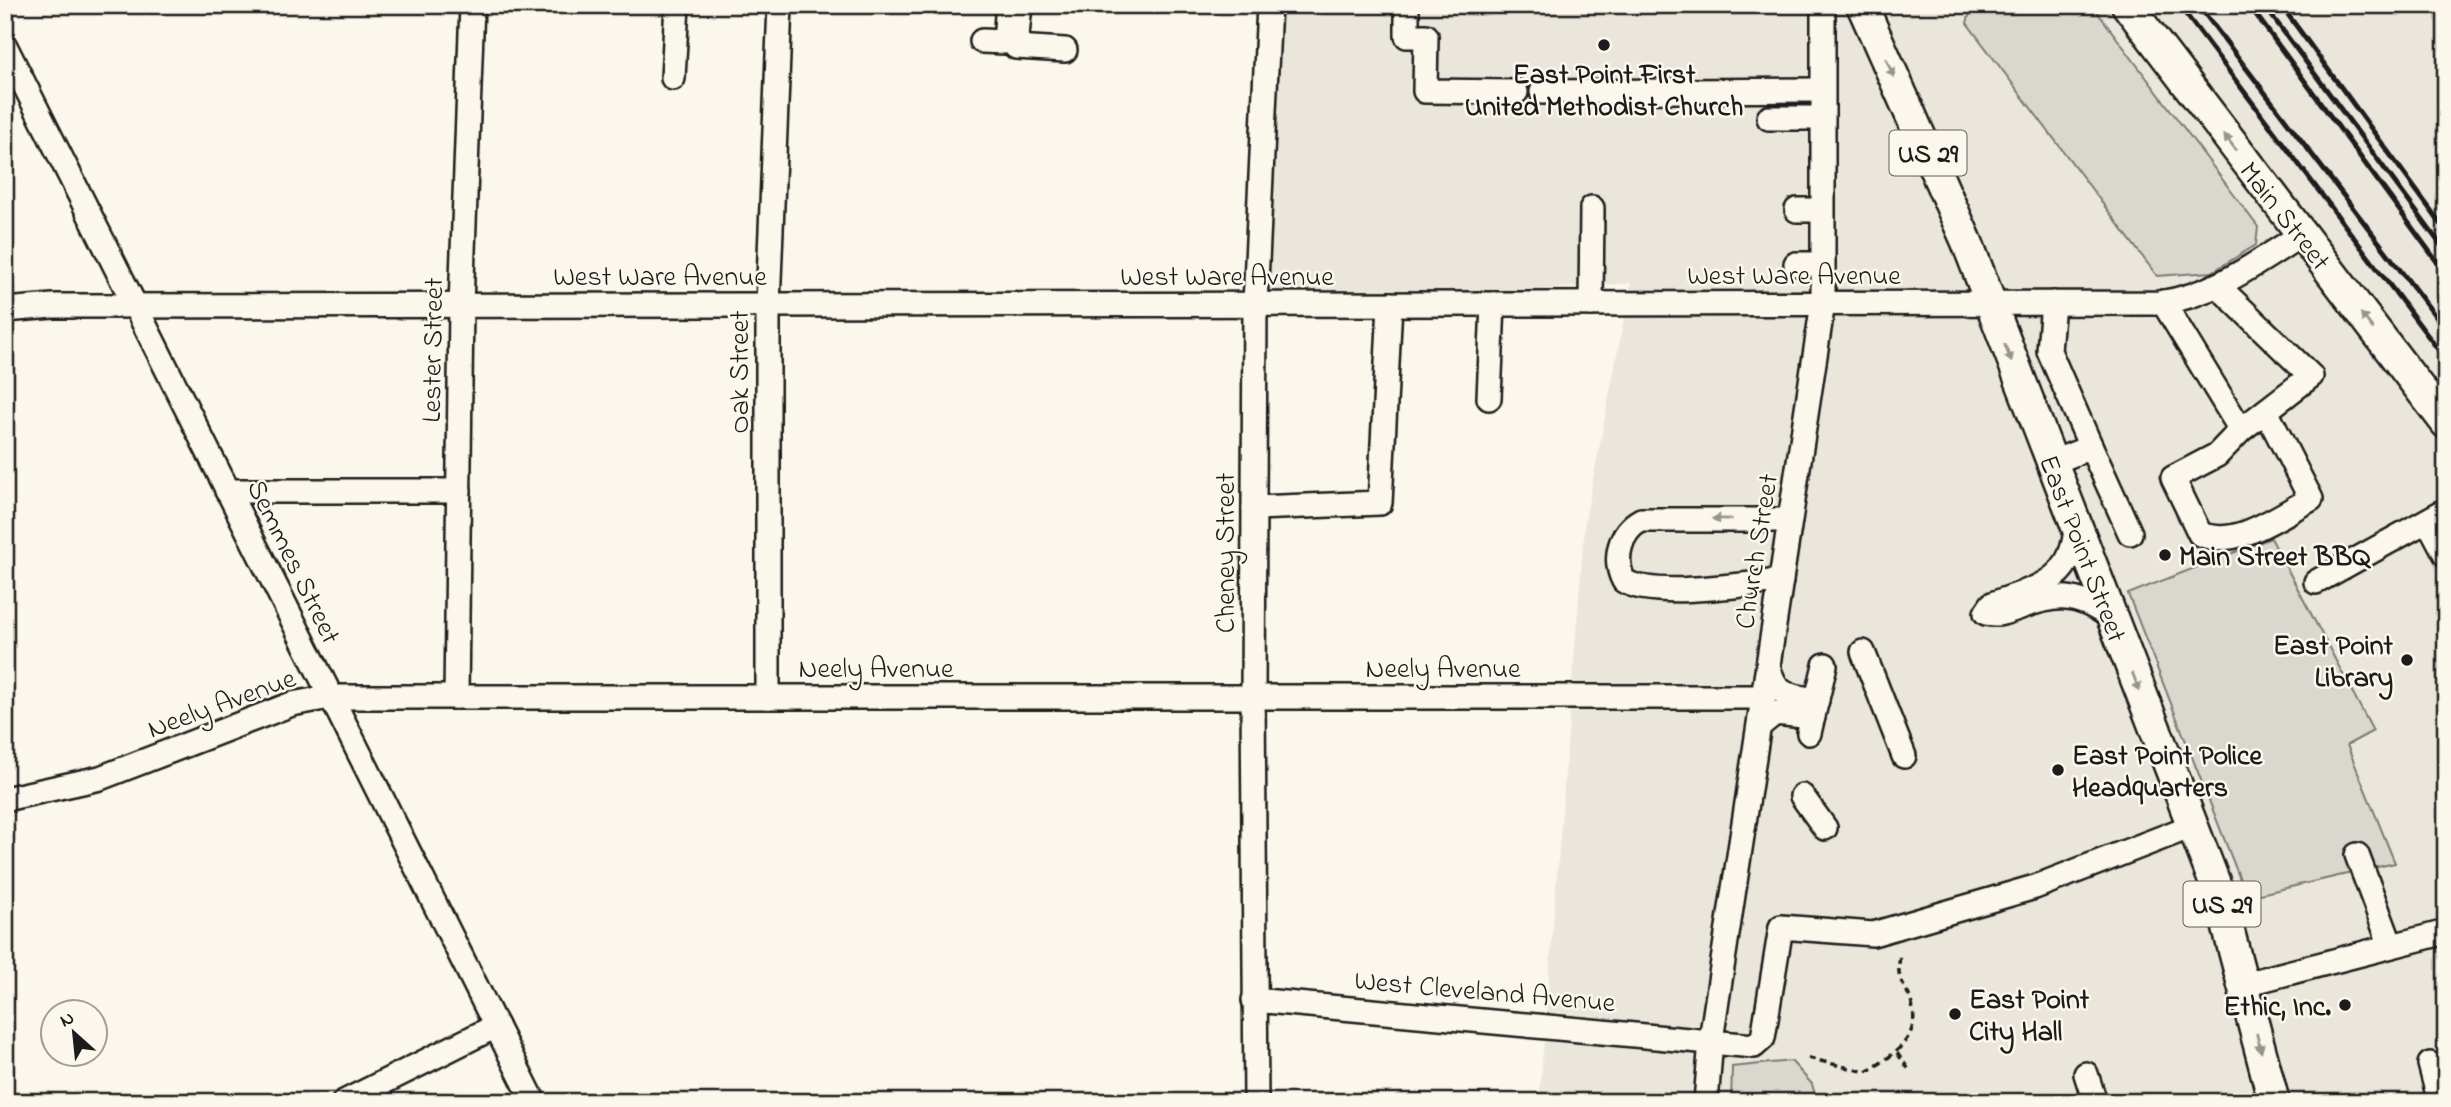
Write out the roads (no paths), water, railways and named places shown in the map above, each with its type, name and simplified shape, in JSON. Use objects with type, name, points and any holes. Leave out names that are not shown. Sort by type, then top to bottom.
[{"type":"main road","name":"East Point Street","points":[[1862,5],[1967,243],[2219,894],[2279,1097]]},
{"type":"main road","name":"Main Street","points":[[2127,5],[2446,423]]},
{"type":"street","name":"Lester Street","points":[[456,697],[461,306],[472,5]]},
{"type":"street","points":[[673,78],[677,5]]},
{"type":"street","name":"Oak Street","points":[[768,697],[768,305],[780,5]]},
{"type":"street","points":[[982,41],[1005,41],[1008,5]]},
{"type":"street","points":[[1020,5],[1016,47],[1065,50]]},
{"type":"street","points":[[1407,5],[1407,36],[1426,36],[1425,91],[1516,92]]},
{"type":"street","name":"Church Street","points":[[1706,1102],[1711,1040],[1822,303],[1823,5]]},
{"type":"street","name":"Cheney Street","points":[[1256,1102],[1253,697],[1255,304],[1276,82],[1275,20]]},
{"type":"street","name":"Semmes Street","points":[[5,46],[534,1102]]},
{"type":"street","points":[[1542,92],[1822,90]]},
{"type":"street","points":[[1769,117],[1822,118]]},
{"type":"street","points":[[1591,304],[1592,208]]},
{"type":"street","points":[[1797,209],[1822,210]]},
{"type":"street","name":"West Ware Avenue","points":[[5,310],[52,306],[2163,302],[2183,300],[2220,287],[2301,235]]},
{"type":"street","points":[[1796,264],[1822,264]]},
{"type":"street","points":[[2220,287],[2311,376],[2241,430],[2217,455],[2173,478],[2200,534],[2213,539],[2230,539],[2311,499],[2266,411]]},
{"type":"street","points":[[2163,302],[2241,430]]},
{"type":"street","points":[[2053,303],[2049,351],[2130,533]]},
{"type":"street","points":[[1254,508],[1380,503],[1390,304]]},
{"type":"street","points":[[1489,398],[1493,304]]},
{"type":"street","points":[[2051,463],[2091,447]]},
{"type":"street","points":[[227,491],[458,491]]},
{"type":"street","points":[[2316,582],[2437,515],[2446,555]]},
{"type":"street","points":[[1781,581],[1662,590],[1633,586],[1624,581],[1617,559],[1626,532],[1641,520],[1790,520]]},
{"type":"street","points":[[2076,527],[2075,546],[2068,563],[2056,577],[2040,587],[1992,604],[1986,613],[1997,616],[2044,598],[2068,597],[2092,604],[2112,618]]},
{"type":"street","points":[[1863,652],[1904,756]]},
{"type":"street","points":[[1768,665],[1776,688],[1813,717]]},
{"type":"street","points":[[1813,717],[1825,665]]},
{"type":"street","name":"Neely Avenue","points":[[10,792],[100,778],[292,704],[330,697],[1764,697]]},
{"type":"street","points":[[1759,726],[1775,713],[1813,717]]},
{"type":"street","points":[[1802,796],[1825,828]]},
{"type":"street","name":"West Cleveland Avenue","points":[[1254,1000],[1754,1046],[1763,1038],[1781,927],[1873,934],[2035,887],[2192,826]]},
{"type":"street","points":[[2357,855],[2391,946]]},
{"type":"street","points":[[2245,984],[2446,932]]},
{"type":"street","points":[[344,1102],[496,1026]]},
{"type":"street","points":[[2430,1063],[2440,1102]]},
{"type":"street","points":[[2085,1074],[2095,1102]]},
{"type":"railway","points":[[2179,5],[2446,360]]},
{"type":"railway","points":[[2198,5],[2446,330]]},
{"type":"railway","points":[[2249,5],[2446,274]]},
{"type":"railway","points":[[2264,5],[2446,252]]},
{"type":"railway","points":[[2281,5],[2446,231]]},
{"type":"place","name":"East Point First United Methodist Church","points":[[1604,45]]},
{"type":"place","name":"Main Street BBQ","points":[[2165,555]]},
{"type":"place","name":"East Point Library","points":[[2407,660]]},
{"type":"place","name":"East Point Police Headquarters","points":[[2058,770]]},
{"type":"place","name":"Ethic, Inc.","points":[[2345,1005]]},
{"type":"place","name":"East Point City Hall","points":[[1955,1014]]}]
